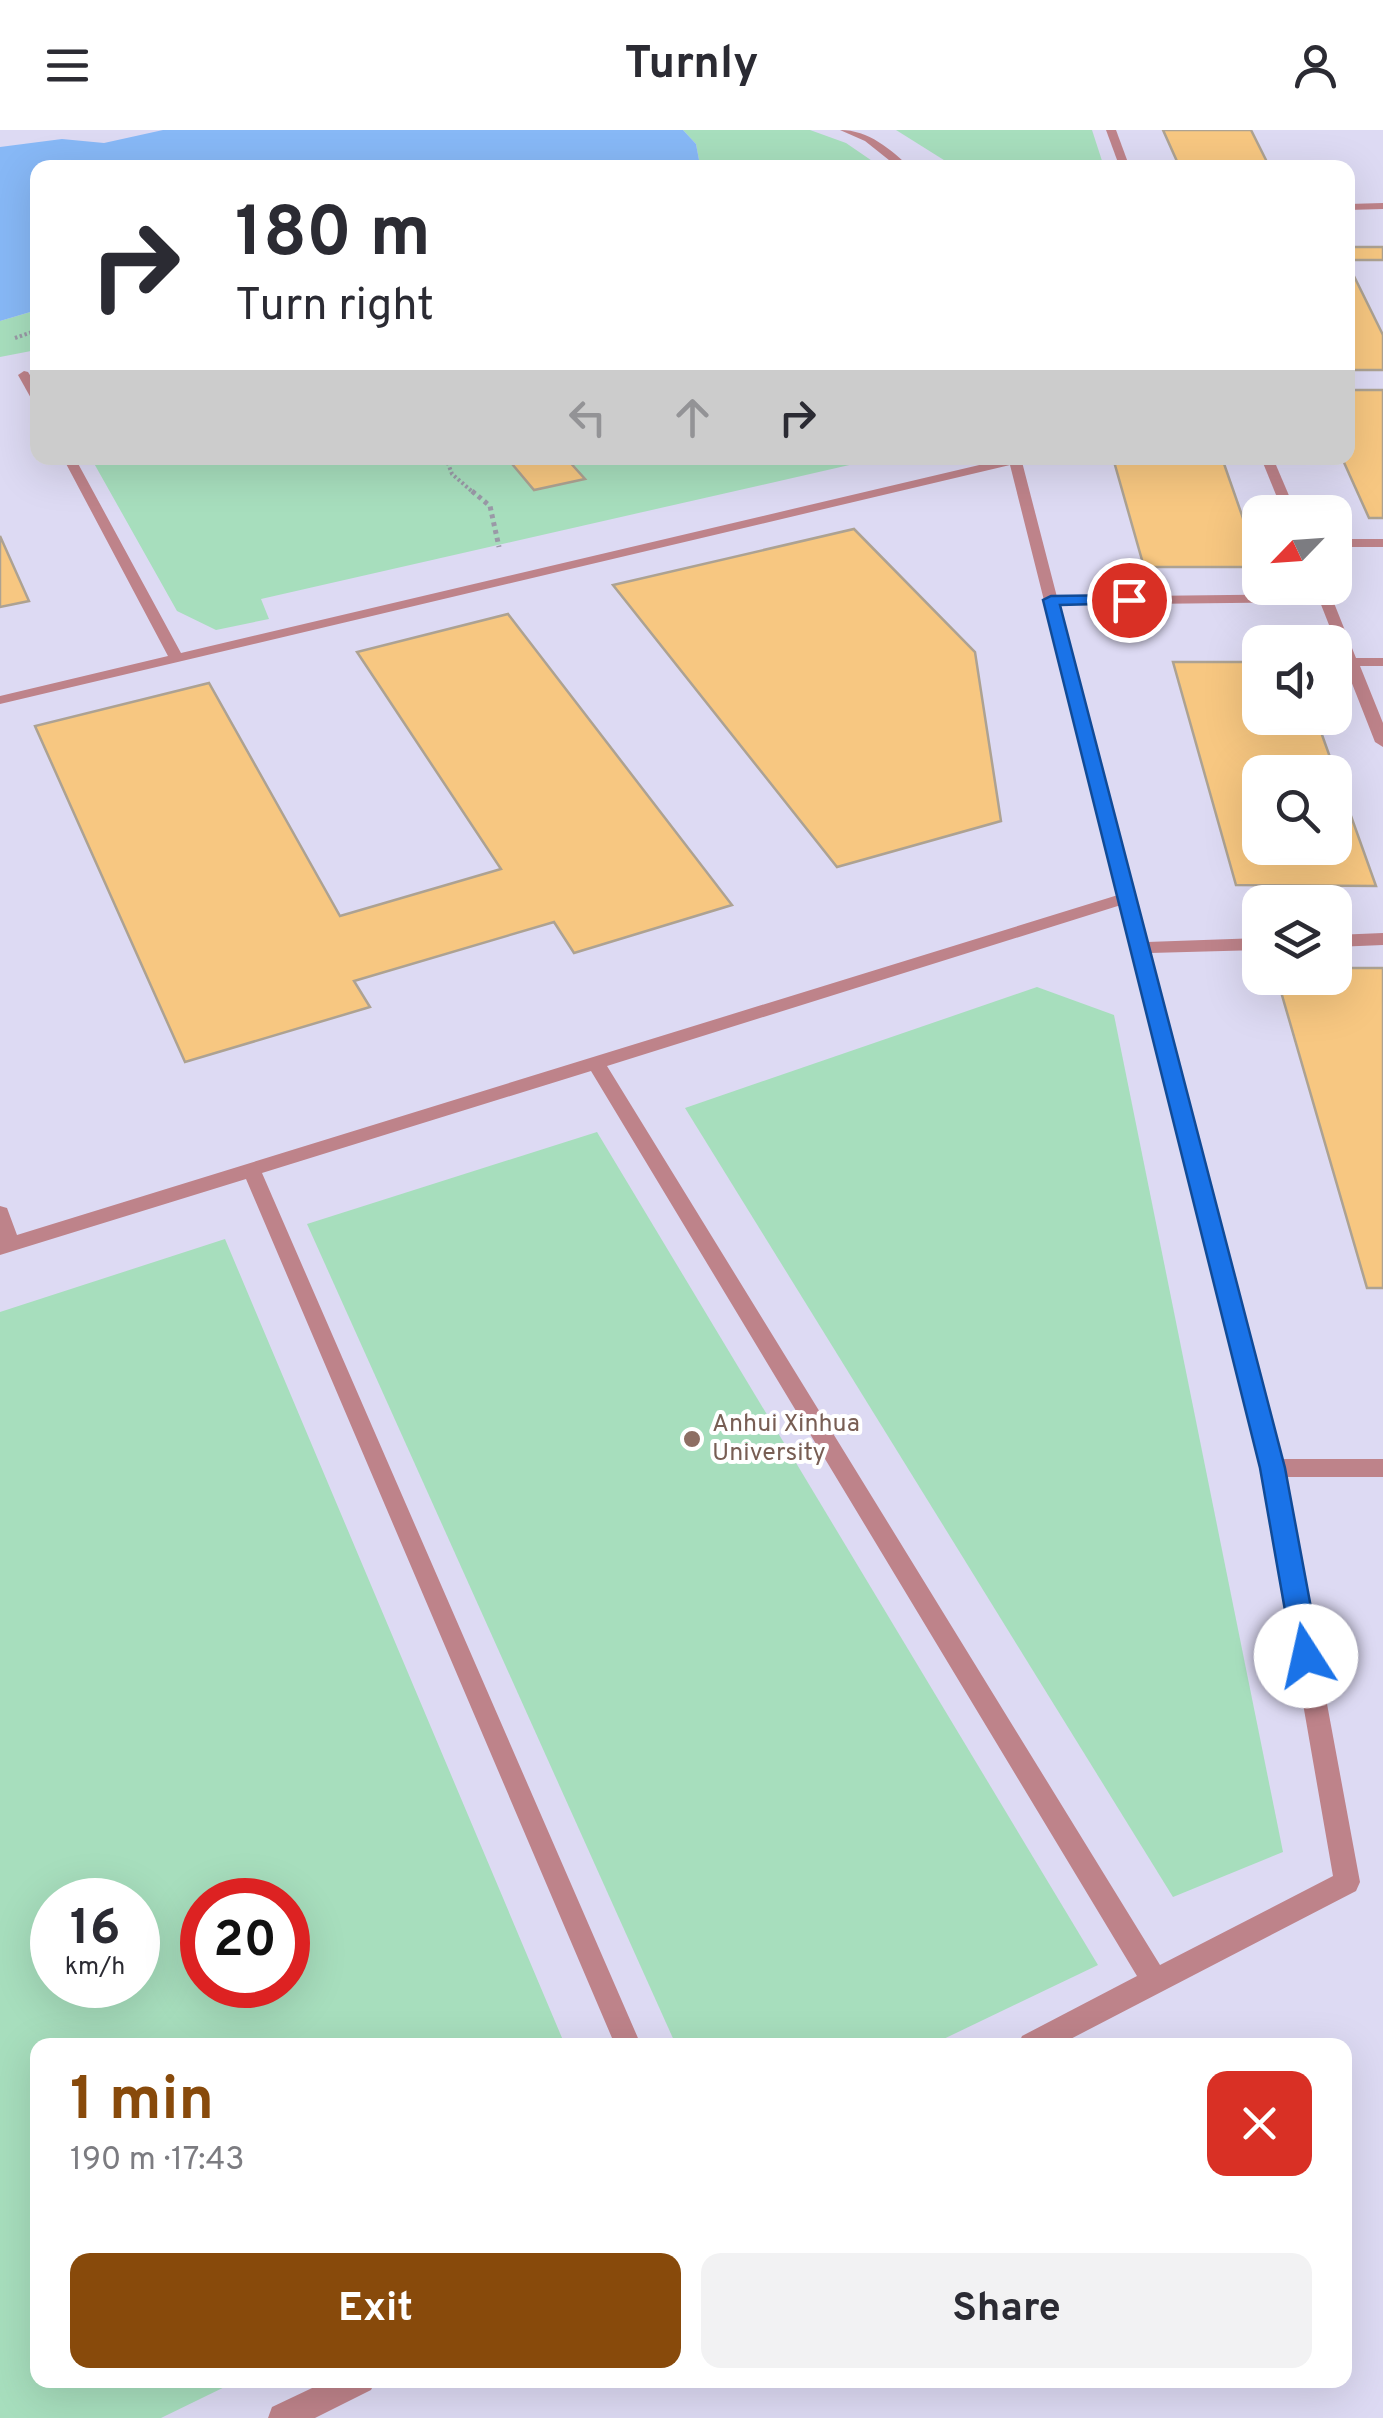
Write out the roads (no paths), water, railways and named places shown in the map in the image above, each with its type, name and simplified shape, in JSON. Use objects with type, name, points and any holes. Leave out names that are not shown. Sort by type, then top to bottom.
[{"type":"lane","points":[[845,130],[869,139],[896,160]]},
{"type":"lane","points":[[1112,130],[1122,160]]},
{"type":"lane","points":[[1355,206],[1383,206]]},
{"type":"lane","points":[[24,375],[30,386]]},
{"type":"lane","points":[[73,465],[176,658]]},
{"type":"lane","points":[[0,700],[990,465]]},
{"type":"lane","points":[[1017,465],[1272,1468],[1347,1882],[1044,2038]]},
{"type":"lane","points":[[1270,465],[1283,495]]},
{"type":"lane","points":[[1352,543],[1383,543]]},
{"type":"lane","points":[[1051,600],[1242,595]]},
{"type":"lane","points":[[1352,662],[1383,662]]},
{"type":"lane","points":[[1352,664],[1383,742]]},
{"type":"lane","points":[[0,1213],[5,1247],[1126,898]]},
{"type":"lane","points":[[1352,940],[1383,939]]},
{"type":"lane","points":[[1140,948],[1242,945]]},
{"type":"lane","points":[[595,1062],[1154,1981]]},
{"type":"lane","points":[[252,1169],[625,2038]]},
{"type":"lane","points":[[1272,1468],[1383,1468]]},
{"type":"lane","points":[[283,2418],[345,2388]]},
{"type":"water","points":[[163,130],[683,130],[696,144],[699,160],[30,160],[30,312],[0,321],[0,147],[62,139],[104,143]]},
{"type":"place","name":"Anhui Xinhua University","points":[[692,1439]]}]
